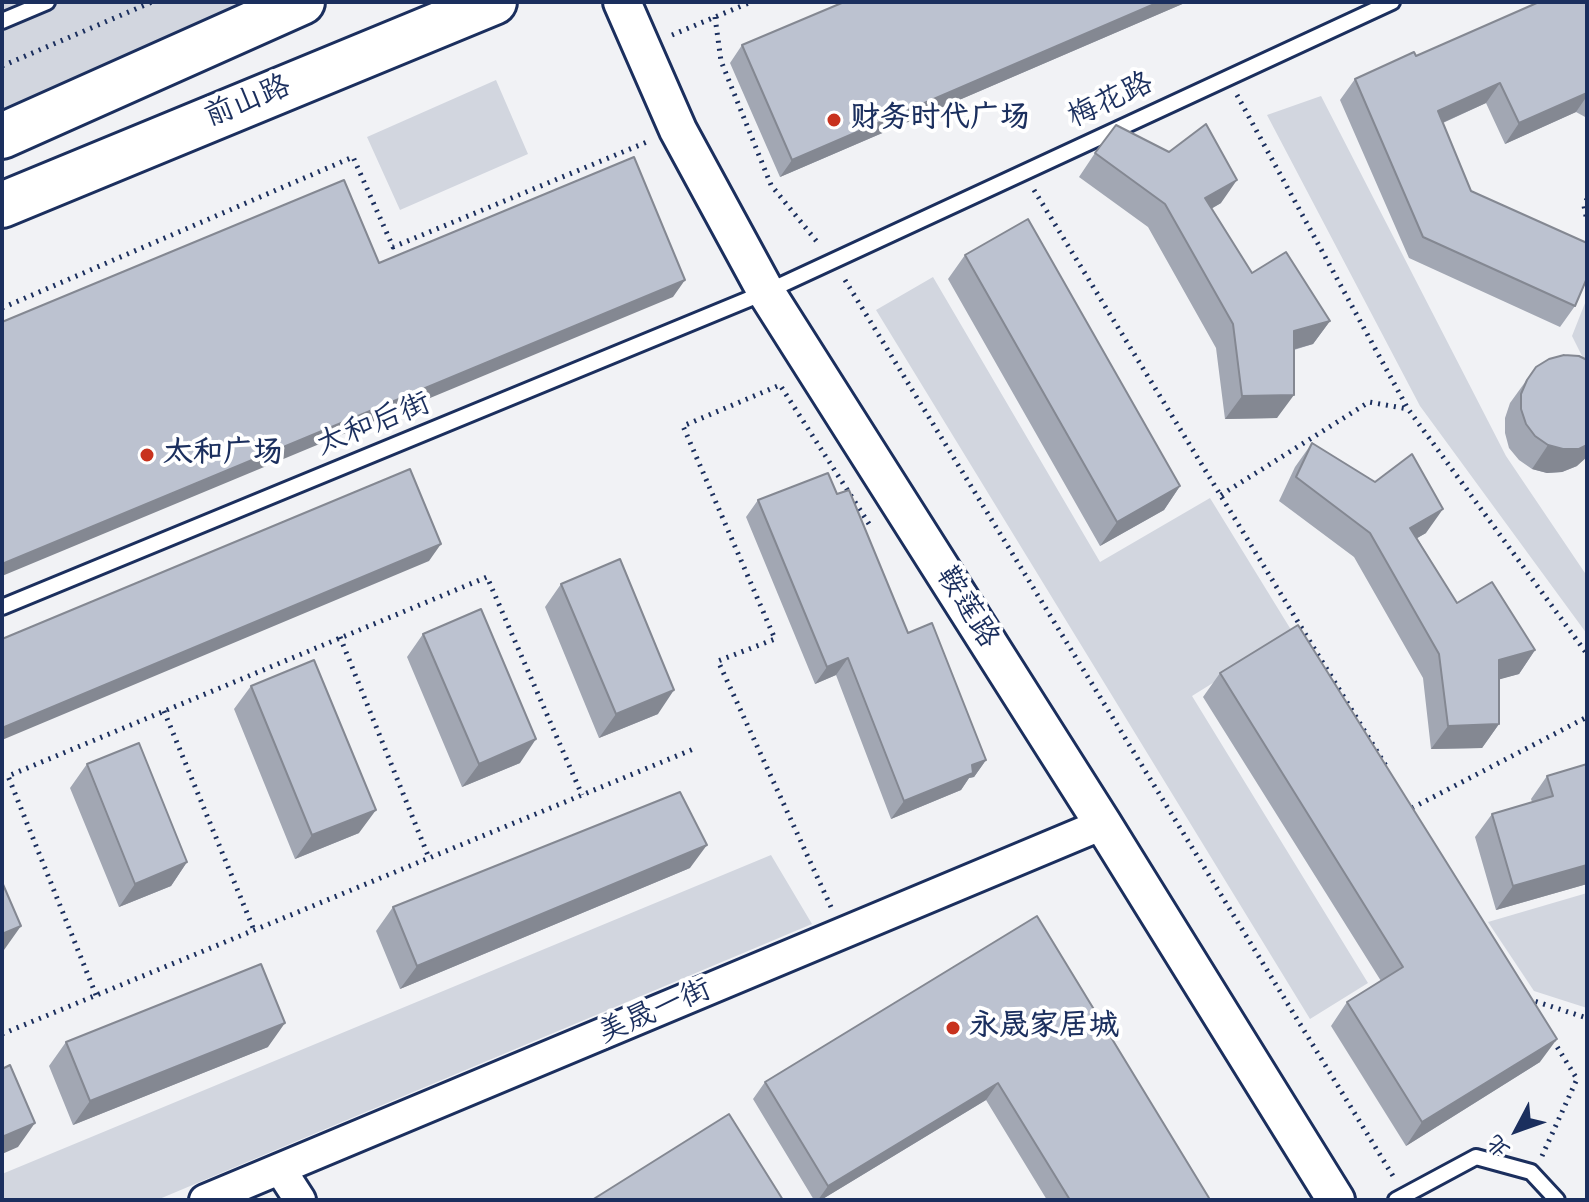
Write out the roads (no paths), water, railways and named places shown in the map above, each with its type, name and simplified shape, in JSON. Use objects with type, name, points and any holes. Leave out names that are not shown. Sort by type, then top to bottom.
[{"type":"main road","points":[[2,136],[302,2]]},
{"type":"main road","name":"前山路","points":[[2,205],[494,2]]},
{"type":"street","name":"鞍莲路","points":[[622,2],[678,130],[766,292],[1103,824],[1336,1200]]},
{"type":"street","name":"美晟一街","points":[[205,1200],[1103,824]]},
{"type":"street","points":[[280,1169],[300,1200]]},
{"type":"lane","points":[[2,21],[47,2]]},
{"type":"lane","name":"梅花路","points":[[766,292],[1392,2]]},
{"type":"lane","name":"太和后街","points":[[2,607],[766,292]]},
{"type":"lane","points":[[1400,1197],[1476,1157],[1531,1172],[1557,1200]]},
{"type":"place","name":"财务时代广场","points":[[834,120]]},
{"type":"place","name":"太和广场","points":[[147,455]]},
{"type":"place","name":"永晟家居城","points":[[953,1028]]}]
